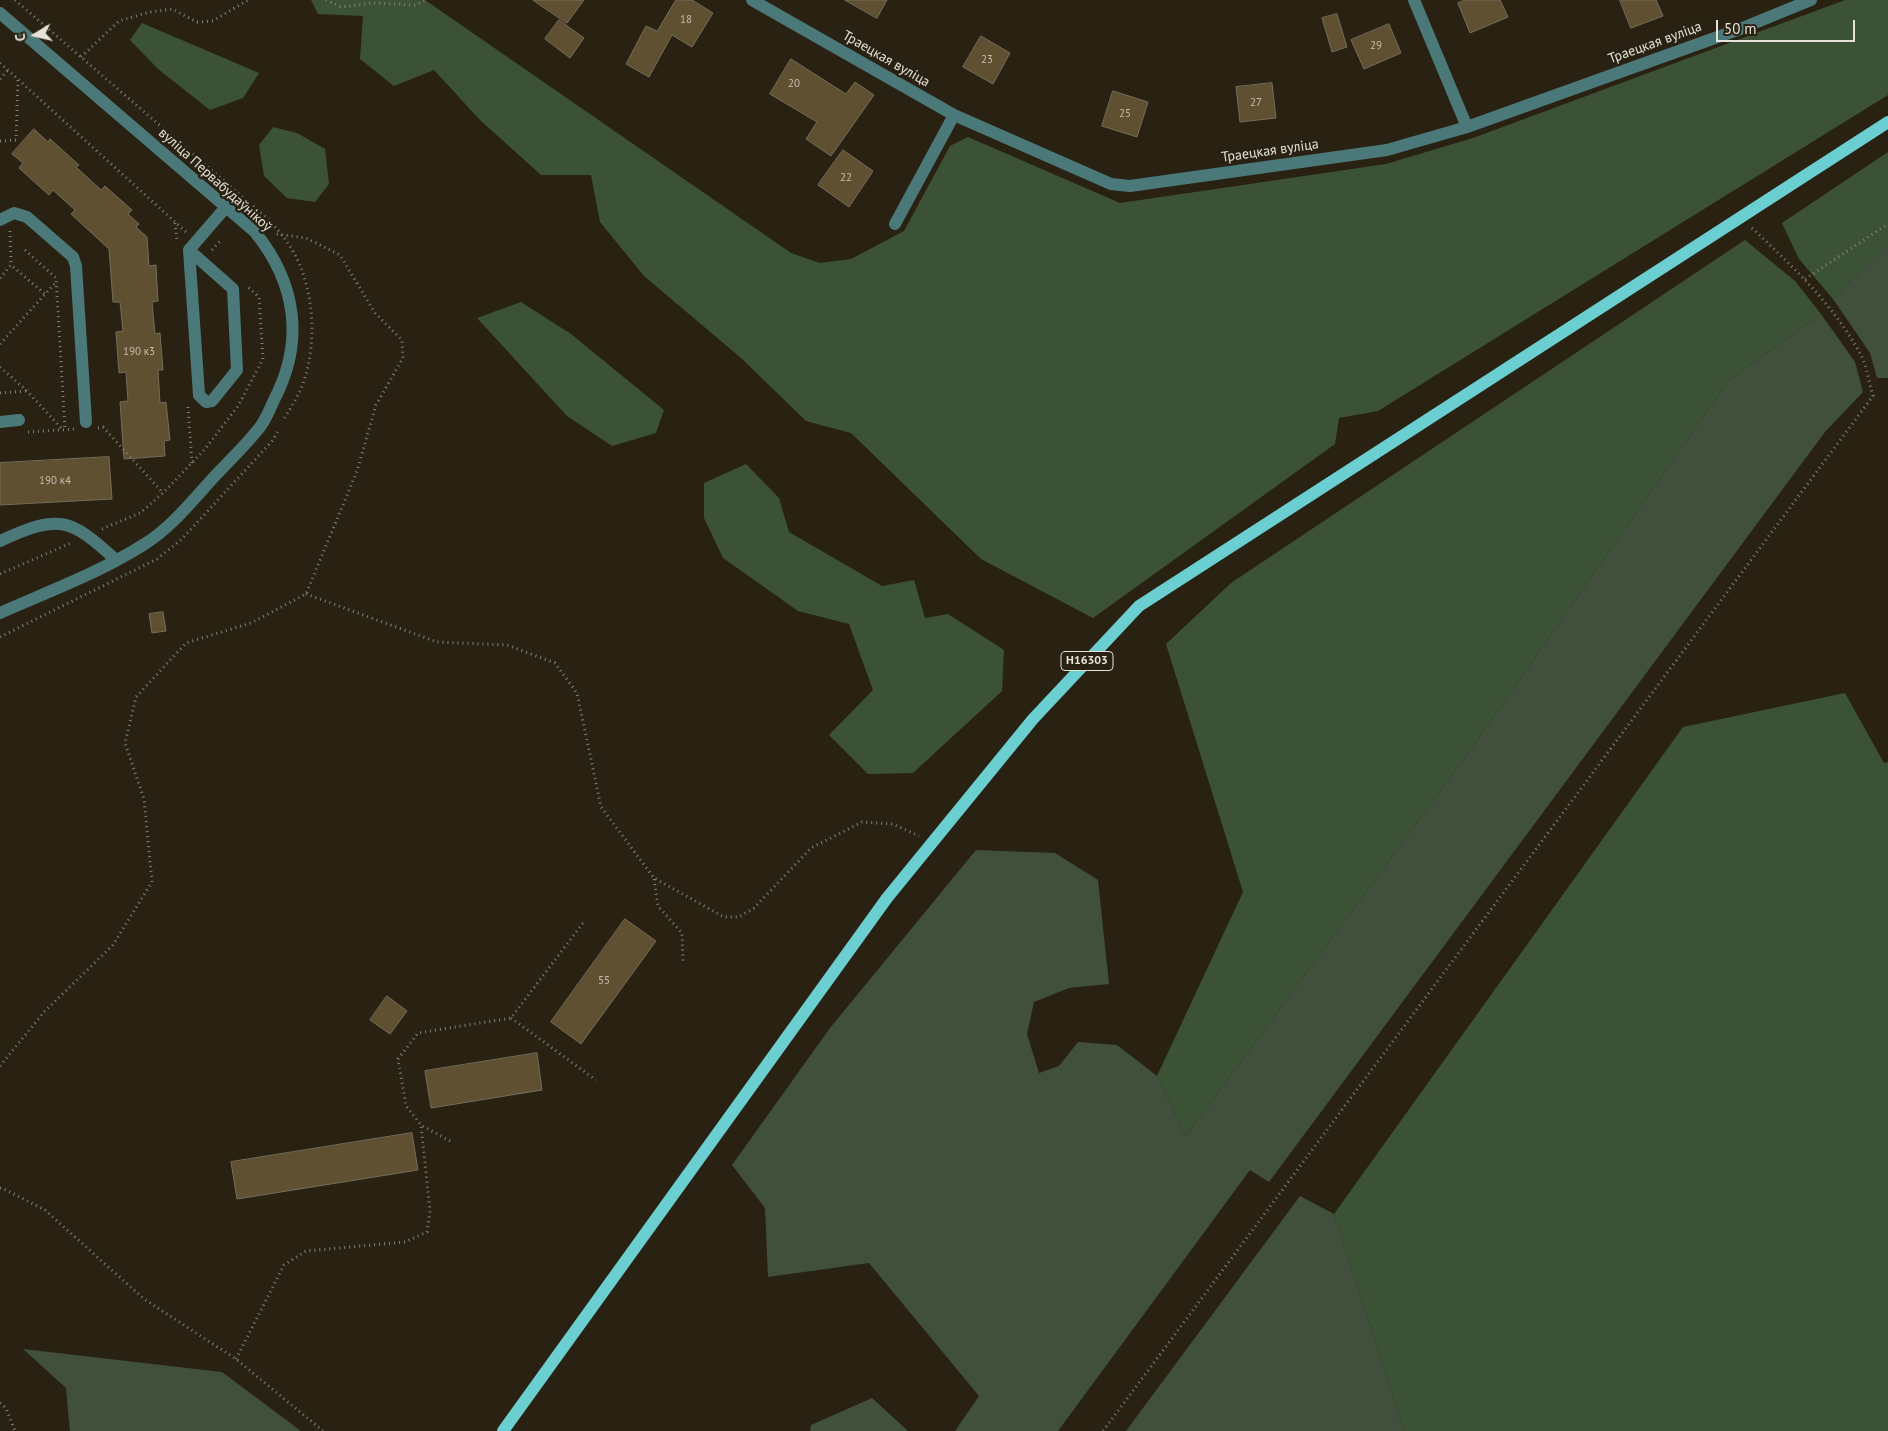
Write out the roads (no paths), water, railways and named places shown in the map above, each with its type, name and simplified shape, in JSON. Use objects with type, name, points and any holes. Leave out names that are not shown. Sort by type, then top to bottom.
[{"type":"main road","name":"Н16303","points":[[503,1431],[881,906],[1033,719],[1139,606],[1888,122]]},
{"type":"street","name":"Траецкая вуліца","points":[[752,0],[954,115],[1111,184],[1130,186],[1387,150],[1467,127],[1740,29],[1811,0]]},
{"type":"street","points":[[1414,0],[1467,127]]},
{"type":"street","name":"вуліца Первабудаўнікоў","points":[[0,13],[255,232],[272,253],[285,283],[293,318],[292,349],[283,383],[261,426],[170,525],[144,545],[116,560],[0,614]]},
{"type":"street","points":[[895,224],[954,115]]},
{"type":"street","points":[[193,245],[233,289],[237,370],[212,400],[206,402],[199,395],[193,245],[226,207]]},
{"type":"street","points":[[5,222],[14,214],[27,217],[73,257],[76,266],[88,426]]},
{"type":"street","points":[[0,422],[19,420]]},
{"type":"street","points":[[0,541],[27,528],[57,523],[75,527],[88,535],[116,560]]}]
